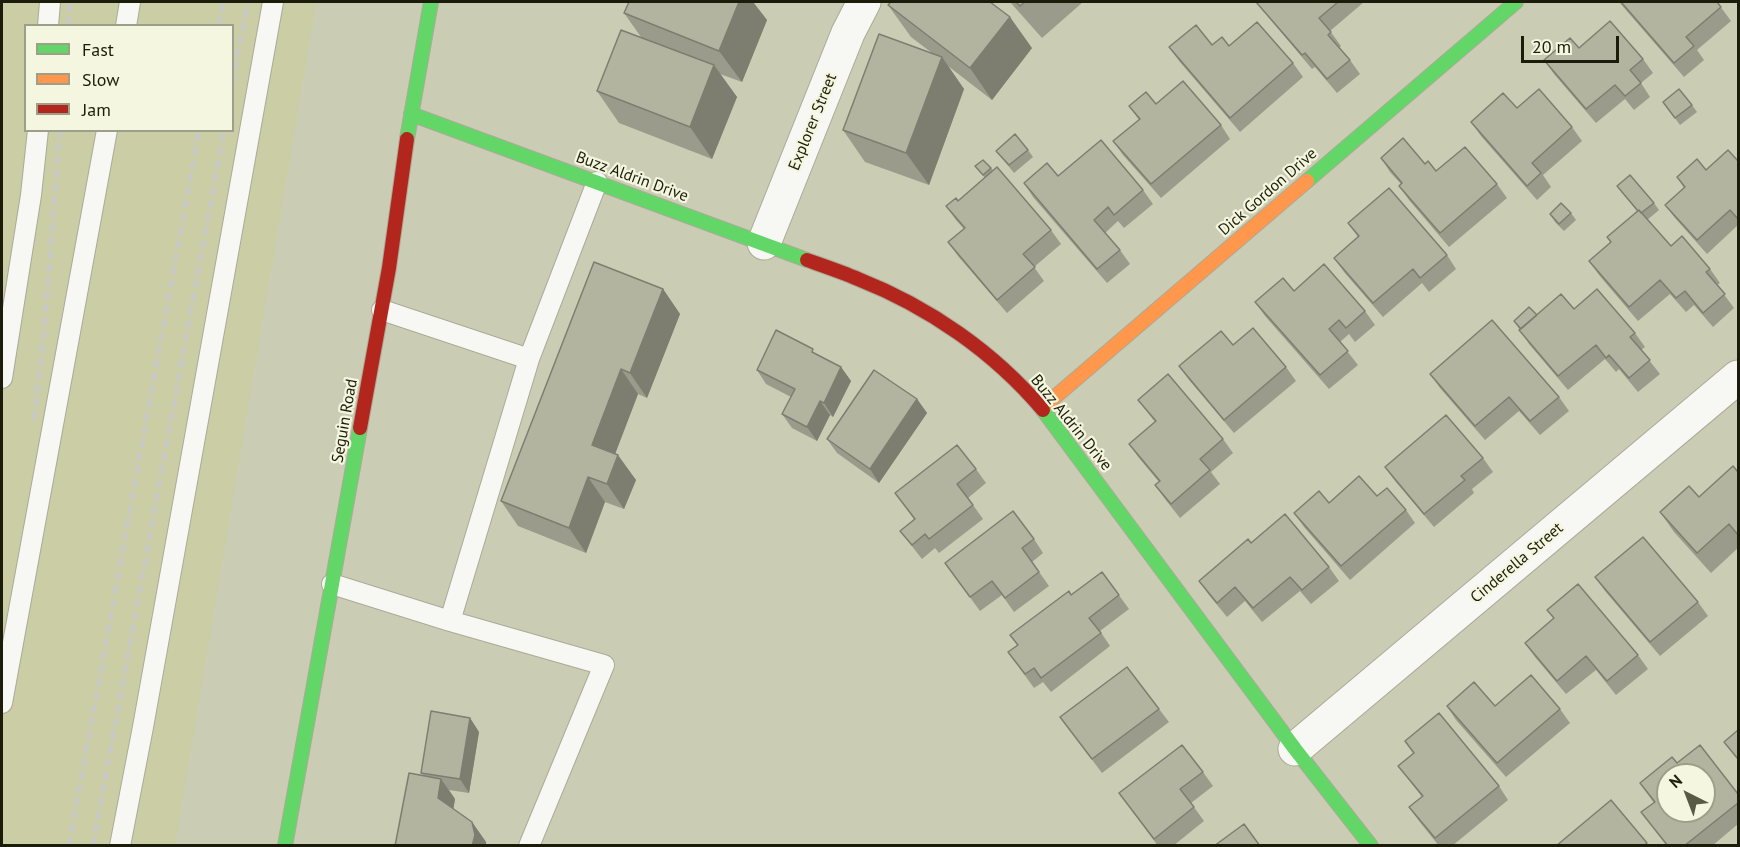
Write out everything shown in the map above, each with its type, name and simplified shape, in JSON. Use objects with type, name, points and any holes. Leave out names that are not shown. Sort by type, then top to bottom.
[{"type":"street","name":"Seguin Road","points":[[285,846],[382,310],[411,114],[431,2]]},
{"type":"street","name":"Explorer Street","points":[[764,243],[848,33],[864,2]]},
{"type":"street","name":"Dick Gordon Drive","points":[[1042,408],[1516,2]]},
{"type":"street","name":"Buzz Aldrin Drive","points":[[411,114],[859,279],[902,298],[942,321],[980,349],[1042,408],[1295,749],[1371,846]]},
{"type":"street","name":"Cinderella Street","points":[[1295,749],[1738,377]]},
{"type":"lane","points":[[48,24],[50,2]]},
{"type":"lane","points":[[126,24],[130,2]]},
{"type":"lane","points":[[120,846],[273,2]]},
{"type":"lane","points":[[2,378],[31,195],[38,132]]},
{"type":"lane","points":[[2,703],[106,132]]},
{"type":"lane","points":[[450,621],[529,359],[597,182]]},
{"type":"lane","points":[[382,310],[529,359]]},
{"type":"lane","points":[[332,584],[604,665],[529,846]]},
{"type":"shaded area","points":[[2,2],[316,2],[175,845],[2,846]]},
{"type":"building","points":[[629,2],[739,2],[719,51],[624,13]]},
{"type":"building","points":[[891,2],[990,2],[1010,17],[970,68],[888,5]]},
{"type":"building","points":[[1256,2],[1338,2],[1319,18],[1331,32],[1328,35],[1350,60],[1327,79],[1305,53],[1302,55]]},
{"type":"building","points":[[1621,2],[1717,2],[1721,7],[1686,37],[1694,46],[1674,63]]},
{"type":"building","points":[[1610,21],[1643,59],[1630,70],[1641,83],[1625,96],[1615,85],[1586,109],[1544,60],[1570,38],[1579,48]]},
{"type":"building","points":[[1257,22],[1293,63],[1230,118],[1169,47],[1196,25],[1212,45],[1222,37],[1229,46]]},
{"type":"building","points":[[621,30],[714,65],[690,127],[597,91]]},
{"type":"building","points":[[879,34],[942,57],[906,153],[843,130]]},
{"type":"building","points":[[1183,81],[1221,125],[1151,184],[1113,141],[1140,119],[1129,106],[1146,92],[1156,104]]},
{"type":"building","points":[[1539,89],[1572,127],[1532,163],[1541,173],[1527,186],[1471,122],[1503,93],[1517,108]]},
{"type":"building","points":[[1679,89],[1692,105],[1675,118],[1663,102]]},
{"type":"building","points":[[1015,134],[1028,150],[1009,165],[996,151]]},
{"type":"building","points":[[1403,138],[1425,164],[1428,161],[1436,171],[1465,147],[1497,184],[1440,233],[1399,186],[1402,183],[1381,158]]},
{"type":"building","points":[[1101,140],[1143,190],[1114,215],[1108,207],[1094,220],[1120,250],[1097,269],[1024,183],[1047,163],[1058,176]]},
{"type":"building","points":[[1728,150],[1738,161],[1738,219],[1730,210],[1697,240],[1665,205],[1685,187],[1677,177],[1697,159],[1706,170]]},
{"type":"building","points":[[983,160],[991,168],[983,175],[975,166]]},
{"type":"building","points":[[997,167],[1051,230],[1023,254],[1035,267],[997,300],[948,242],[965,228],[946,206],[956,198],[958,201]]},
{"type":"building","points":[[1630,175],[1654,203],[1641,213],[1617,186]]},
{"type":"building","points":[[1389,188],[1447,255],[1420,278],[1413,269],[1373,303],[1334,258],[1359,236],[1348,223]]},
{"type":"building","points":[[1561,203],[1571,213],[1559,224],[1550,214]]},
{"type":"building","points":[[1639,210],[1671,246],[1682,236],[1710,269],[1706,272],[1725,294],[1703,313],[1685,291],[1676,298],[1660,280],[1629,307],[1589,261],[1611,242],[1607,237]]},
{"type":"building","points":[[594,262],[663,289],[630,373],[621,369],[592,445],[618,455],[607,484],[588,477],[569,528],[501,501]]},
{"type":"building","points":[[1324,264],[1365,311],[1346,328],[1339,320],[1329,329],[1348,351],[1320,375],[1255,302],[1283,278],[1294,291]]},
{"type":"building","points":[[1597,289],[1635,333],[1630,337],[1650,360],[1629,378],[1609,355],[1606,358],[1596,345],[1558,376],[1519,330],[1561,294],[1574,309]]},
{"type":"building","points":[[1529,307],[1537,315],[1521,329],[1514,321]]},
{"type":"building","points":[[1492,320],[1559,397],[1530,421],[1509,397],[1475,426],[1430,374]]},
{"type":"building","points":[[1253,328],[1286,367],[1224,420],[1179,366],[1221,331],[1233,345]]},
{"type":"building","points":[[776,330],[841,367],[824,403],[820,401],[807,427],[782,414],[795,389],[757,370]]},
{"type":"building","points":[[874,370],[917,399],[870,469],[827,439]]},
{"type":"building","points":[[1168,374],[1223,439],[1200,459],[1210,470],[1171,504],[1155,485],[1160,481],[1129,444],[1156,421],[1138,400]]},
{"type":"building","points":[[1446,415],[1483,458],[1461,476],[1465,480],[1424,514],[1385,467]]},
{"type":"building","points":[[957,445],[976,469],[957,484],[973,505],[929,539],[925,534],[912,545],[900,531],[915,519],[895,493]]},
{"type":"building","points":[[1733,466],[1738,472],[1738,535],[1729,524],[1697,553],[1660,512],[1689,486],[1699,497]]},
{"type":"building","points":[[1359,476],[1377,496],[1387,488],[1406,510],[1341,566],[1294,513],[1319,491],[1329,503]]},
{"type":"building","points":[[1013,511],[1034,539],[1022,548],[1039,572],[1005,598],[992,581],[970,597],[945,563]]},
{"type":"building","points":[[1285,514],[1329,567],[1302,590],[1290,577],[1253,608],[1235,587],[1217,603],[1199,581],[1248,539],[1251,543]]},
{"type":"building","points":[[1643,537],[1698,602],[1650,642],[1595,577]]},
{"type":"building","points":[[1102,572],[1119,595],[1089,618],[1101,633],[1041,678],[1034,668],[1025,674],[1008,652],[1018,645],[1010,635],[1069,591],[1071,595]]},
{"type":"building","points":[[1578,584],[1638,655],[1607,681],[1586,656],[1557,681],[1525,643],[1554,618],[1547,610]]},
{"type":"building","points":[[1127,667],[1159,709],[1092,759],[1060,717]]},
{"type":"building","points":[[1531,675],[1560,709],[1497,763],[1447,706],[1474,682],[1495,706]]},
{"type":"building","points":[[431,711],[470,718],[460,779],[421,773]]},
{"type":"building","points":[[1439,713],[1499,786],[1435,838],[1409,807],[1423,796],[1398,766],[1414,753],[1405,741]]},
{"type":"building","points":[[1738,730],[1738,759],[1724,742]]},
{"type":"building","points":[[1182,745],[1203,772],[1180,789],[1194,807],[1154,839],[1119,793]]},
{"type":"building","points":[[1700,745],[1714,763],[1677,763]]},
{"type":"building","points":[[1672,757],[1677,763],[1665,763]]},
{"type":"building","points":[[1716,766],[1738,794],[1738,803],[1716,821]]},
{"type":"building","points":[[1656,770],[1656,823],[1713,823],[1684,846],[1668,846],[1641,812],[1655,802],[1640,783]]},
{"type":"building","points":[[409,773],[441,779],[438,798],[472,822],[475,835],[472,846],[395,846]]},
{"type":"building","points":[[1611,800],[1647,843],[1643,846],[1556,846]]},
{"type":"building","points":[[1244,824],[1260,846],[1214,846]]},
{"type":"railway","points":[[68,24],[70,2]]},
{"type":"railway","points":[[219,24],[223,2]]},
{"type":"railway","points":[[234,74],[248,2]]},
{"type":"railway","points":[[34,420],[44,333],[60,132]]},
{"type":"railway","points":[[69,846],[199,132]]},
{"type":"railway","points":[[93,846],[224,132]]},
{"type":"traffic: fast","points":[[407,139],[431,2]]},
{"type":"traffic: fast","points":[[1307,181],[1516,2]]},
{"type":"traffic: fast","points":[[411,114],[807,260]]},
{"type":"traffic: fast","points":[[1043,410],[1295,749],[1371,846]]},
{"type":"traffic: fast","points":[[285,846],[360,428]]},
{"type":"traffic: slow","points":[[1042,408],[1307,181]]},
{"type":"traffic: jam","points":[[360,428],[389,268],[407,139]]},
{"type":"traffic: jam","points":[[807,260],[884,290],[935,317],[982,350],[1043,410]]}]
